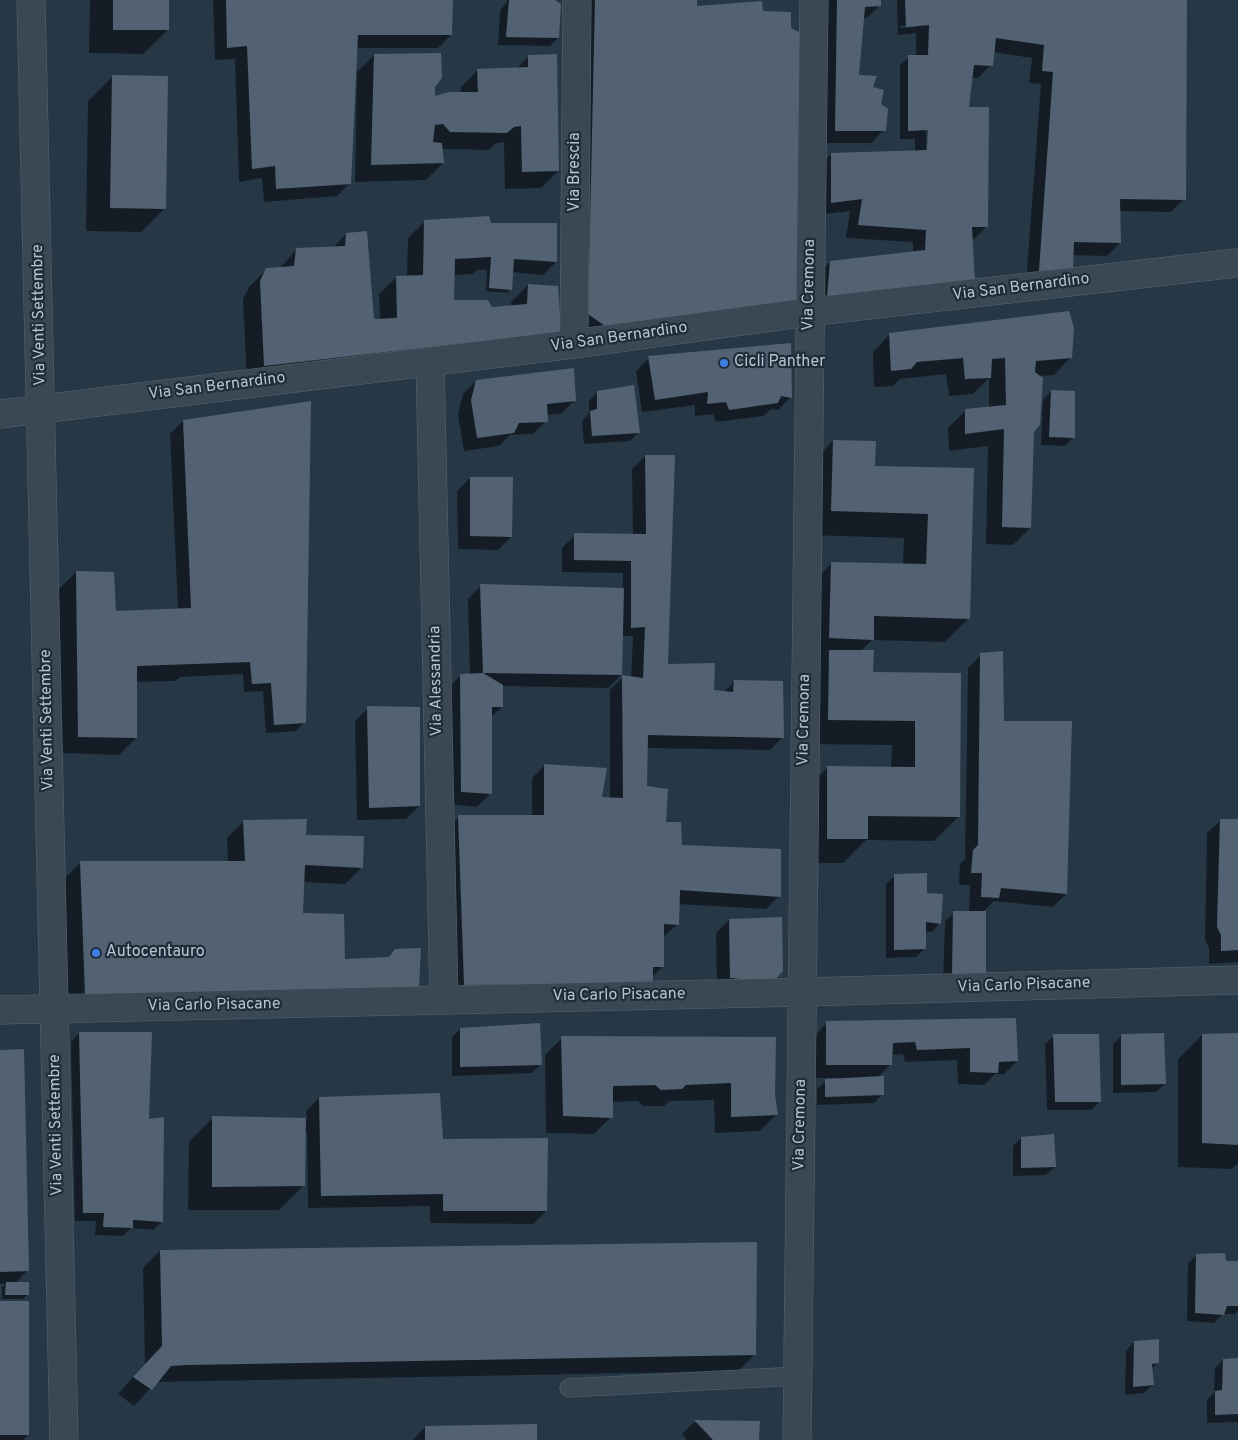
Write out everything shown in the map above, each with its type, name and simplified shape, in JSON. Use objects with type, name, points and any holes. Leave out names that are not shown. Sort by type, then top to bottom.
[{"type":"street","name":"Via Venti Settembre","points":[[31,0],[42,409],[64,1440]]},
{"type":"street","name":"Via Brescia","points":[[574,344],[577,0]]},
{"type":"street","name":"Via Cremona","points":[[797,1440],[814,0]]},
{"type":"street","name":"Via San Bernardino","points":[[0,414],[574,344],[809,312],[1238,263]]},
{"type":"street","name":"Via Alessandria","points":[[430,362],[444,1000]]},
{"type":"street","name":"Via Carlo Pisacane","points":[[0,1010],[1238,980]]},
{"type":"lane","points":[[569,1388],[798,1376]]},
{"type":"building","points":[[113,0],[169,0],[169,30],[113,30]]},
{"type":"building","points":[[226,0],[453,0],[452,35],[358,35],[351,184],[276,189],[275,166],[252,169],[247,46],[227,48]]},
{"type":"building","points":[[509,0],[555,0],[561,4],[559,38],[506,37]]},
{"type":"building","points":[[595,0],[697,0],[697,6],[762,1],[763,11],[791,12],[791,28],[801,33],[796,304],[605,326],[588,314]]},
{"type":"building","points":[[837,0],[881,0],[881,6],[865,7],[859,75],[877,76],[873,87],[884,90],[881,104],[888,109],[886,131],[835,131]]},
{"type":"building","points":[[905,0],[1187,0],[1186,200],[1120,199],[1121,243],[1074,242],[1073,269],[1039,271],[1053,72],[1042,71],[1044,45],[996,38],[993,66],[974,65],[969,107],[989,107],[988,227],[972,227],[975,282],[827,298],[830,261],[925,250],[926,230],[858,225],[862,199],[831,203],[831,153],[927,150],[928,130],[908,131],[908,55],[928,55],[929,25],[906,27]]},
{"type":"building","points":[[441,53],[442,78],[435,87],[435,96],[449,92],[478,92],[477,69],[528,67],[528,55],[557,54],[559,171],[522,172],[521,126],[514,127],[507,133],[450,132],[443,124],[435,125],[433,142],[442,143],[444,163],[371,165],[374,54]]},
{"type":"building","points":[[112,75],[168,76],[166,209],[110,208]]},
{"type":"building","points":[[489,216],[491,223],[557,223],[557,262],[514,259],[512,290],[489,288],[491,257],[455,259],[454,300],[488,300],[492,307],[527,304],[528,284],[558,286],[561,332],[264,366],[260,281],[266,268],[294,266],[296,248],[345,246],[346,233],[367,231],[374,319],[397,318],[396,276],[423,275],[424,220]]},
{"type":"building","points":[[1069,311],[1074,328],[1072,358],[1036,361],[1035,372],[1043,378],[1040,425],[1034,432],[1031,528],[1002,527],[1004,429],[965,434],[965,409],[1006,405],[1005,358],[992,359],[991,378],[965,379],[963,358],[917,362],[911,369],[891,371],[889,333]]},
{"type":"building","points":[[791,343],[792,398],[781,396],[778,403],[729,410],[726,402],[707,404],[708,392],[655,400],[648,356]]},
{"type":"building","points":[[574,368],[576,401],[547,404],[548,422],[519,423],[514,433],[477,438],[471,400],[476,380]]},
{"type":"building","points":[[634,385],[640,433],[592,436],[590,411],[597,409],[597,391]]},
{"type":"building","points":[[1051,390],[1075,391],[1075,438],[1049,437]]},
{"type":"building","points":[[311,401],[306,723],[274,725],[271,683],[252,684],[250,662],[137,666],[137,738],[78,737],[76,571],[114,572],[116,611],[191,608],[183,420]]},
{"type":"building","points":[[833,440],[876,441],[875,466],[974,468],[970,619],[874,616],[874,640],[829,638],[831,562],[926,564],[928,514],[831,511]]},
{"type":"building","points":[[645,455],[675,455],[668,664],[715,663],[714,690],[733,692],[734,680],[783,681],[784,738],[648,735],[647,786],[668,789],[666,822],[681,822],[682,845],[781,849],[781,897],[680,890],[679,925],[664,924],[664,967],[653,967],[653,983],[464,985],[458,815],[544,815],[544,764],[607,768],[602,797],[623,798],[622,675],[643,678],[645,627],[631,628],[631,561],[574,560],[574,533],[646,534]]},
{"type":"building","points":[[470,477],[513,477],[512,537],[470,536]]},
{"type":"building","points":[[480,584],[624,588],[622,675],[483,673]]},
{"type":"building","points":[[829,650],[874,650],[873,672],[961,673],[960,817],[868,816],[868,839],[827,839],[827,766],[915,767],[915,721],[828,720]]},
{"type":"building","points":[[1003,651],[1004,721],[1072,721],[1067,894],[1001,888],[999,898],[981,897],[982,873],[971,873],[973,850],[978,845],[980,653]]},
{"type":"building","points":[[483,673],[503,685],[503,707],[492,707],[492,794],[461,792],[460,674]]},
{"type":"building","points":[[367,706],[420,707],[420,806],[369,808]]},
{"type":"building","points":[[307,819],[306,835],[364,836],[363,868],[305,865],[303,913],[344,914],[345,959],[389,957],[395,949],[421,948],[419,987],[85,995],[80,861],[245,861],[243,820]]},
{"type":"building","points":[[1220,819],[1238,819],[1238,950],[1221,951],[1221,935],[1217,927]]},
{"type":"building","points":[[927,873],[927,893],[943,894],[941,924],[926,922],[926,949],[894,950],[894,874]]},
{"type":"building","points":[[953,911],[986,911],[986,976],[952,977]]},
{"type":"building","points":[[782,917],[783,971],[773,982],[730,978],[729,919]]},
{"type":"building","points":[[1016,1018],[1018,1061],[999,1062],[998,1073],[970,1072],[970,1048],[917,1050],[915,1042],[893,1043],[892,1065],[826,1065],[826,1021]]},
{"type":"building","points":[[540,1023],[542,1065],[460,1067],[460,1028]]},
{"type":"building","points":[[79,1032],[152,1032],[149,1119],[164,1117],[163,1222],[133,1220],[133,1228],[103,1227],[104,1213],[83,1213]]},
{"type":"building","points":[[1164,1033],[1166,1084],[1121,1085],[1121,1034]]},
{"type":"building","points":[[1238,1033],[1238,1145],[1202,1143],[1202,1034]]},
{"type":"building","points":[[1053,1034],[1099,1034],[1101,1102],[1055,1102]]},
{"type":"building","points":[[561,1036],[776,1037],[775,1095],[778,1115],[731,1117],[731,1083],[686,1085],[682,1089],[661,1090],[655,1085],[613,1086],[613,1118],[563,1116]]},
{"type":"building","points":[[24,1049],[29,1271],[0,1272],[0,1050]]},
{"type":"building","points":[[884,1076],[884,1095],[825,1097],[825,1079]]},
{"type":"building","points":[[440,1093],[443,1139],[548,1138],[547,1211],[443,1211],[443,1194],[321,1196],[319,1097]]},
{"type":"building","points":[[212,1116],[306,1118],[305,1186],[212,1187]]},
{"type":"building","points":[[1054,1134],[1056,1167],[1021,1168],[1021,1137]]},
{"type":"building","points":[[757,1242],[756,1355],[188,1365],[171,1366],[152,1390],[133,1377],[162,1346],[160,1250]]},
{"type":"building","points":[[1225,1253],[1226,1261],[1238,1261],[1238,1306],[1227,1306],[1224,1315],[1195,1313],[1196,1254]]},
{"type":"building","points":[[6,1282],[29,1282],[29,1295],[5,1295]]},
{"type":"building","points":[[0,1301],[29,1301],[29,1435],[0,1435]]},
{"type":"building","points":[[1159,1339],[1159,1363],[1152,1364],[1154,1385],[1133,1387],[1134,1341]]},
{"type":"building","points":[[1238,1358],[1238,1414],[1215,1415],[1215,1391],[1222,1390],[1223,1359]]},
{"type":"building","points":[[694,1420],[760,1421],[759,1440],[713,1440]]},
{"type":"building","points":[[537,1424],[537,1440],[425,1440],[425,1426]]},
{"type":"place","name":"Cicli Panther","points":[[724,363]]},
{"type":"place","name":"Autocentauro","points":[[96,953]]}]
